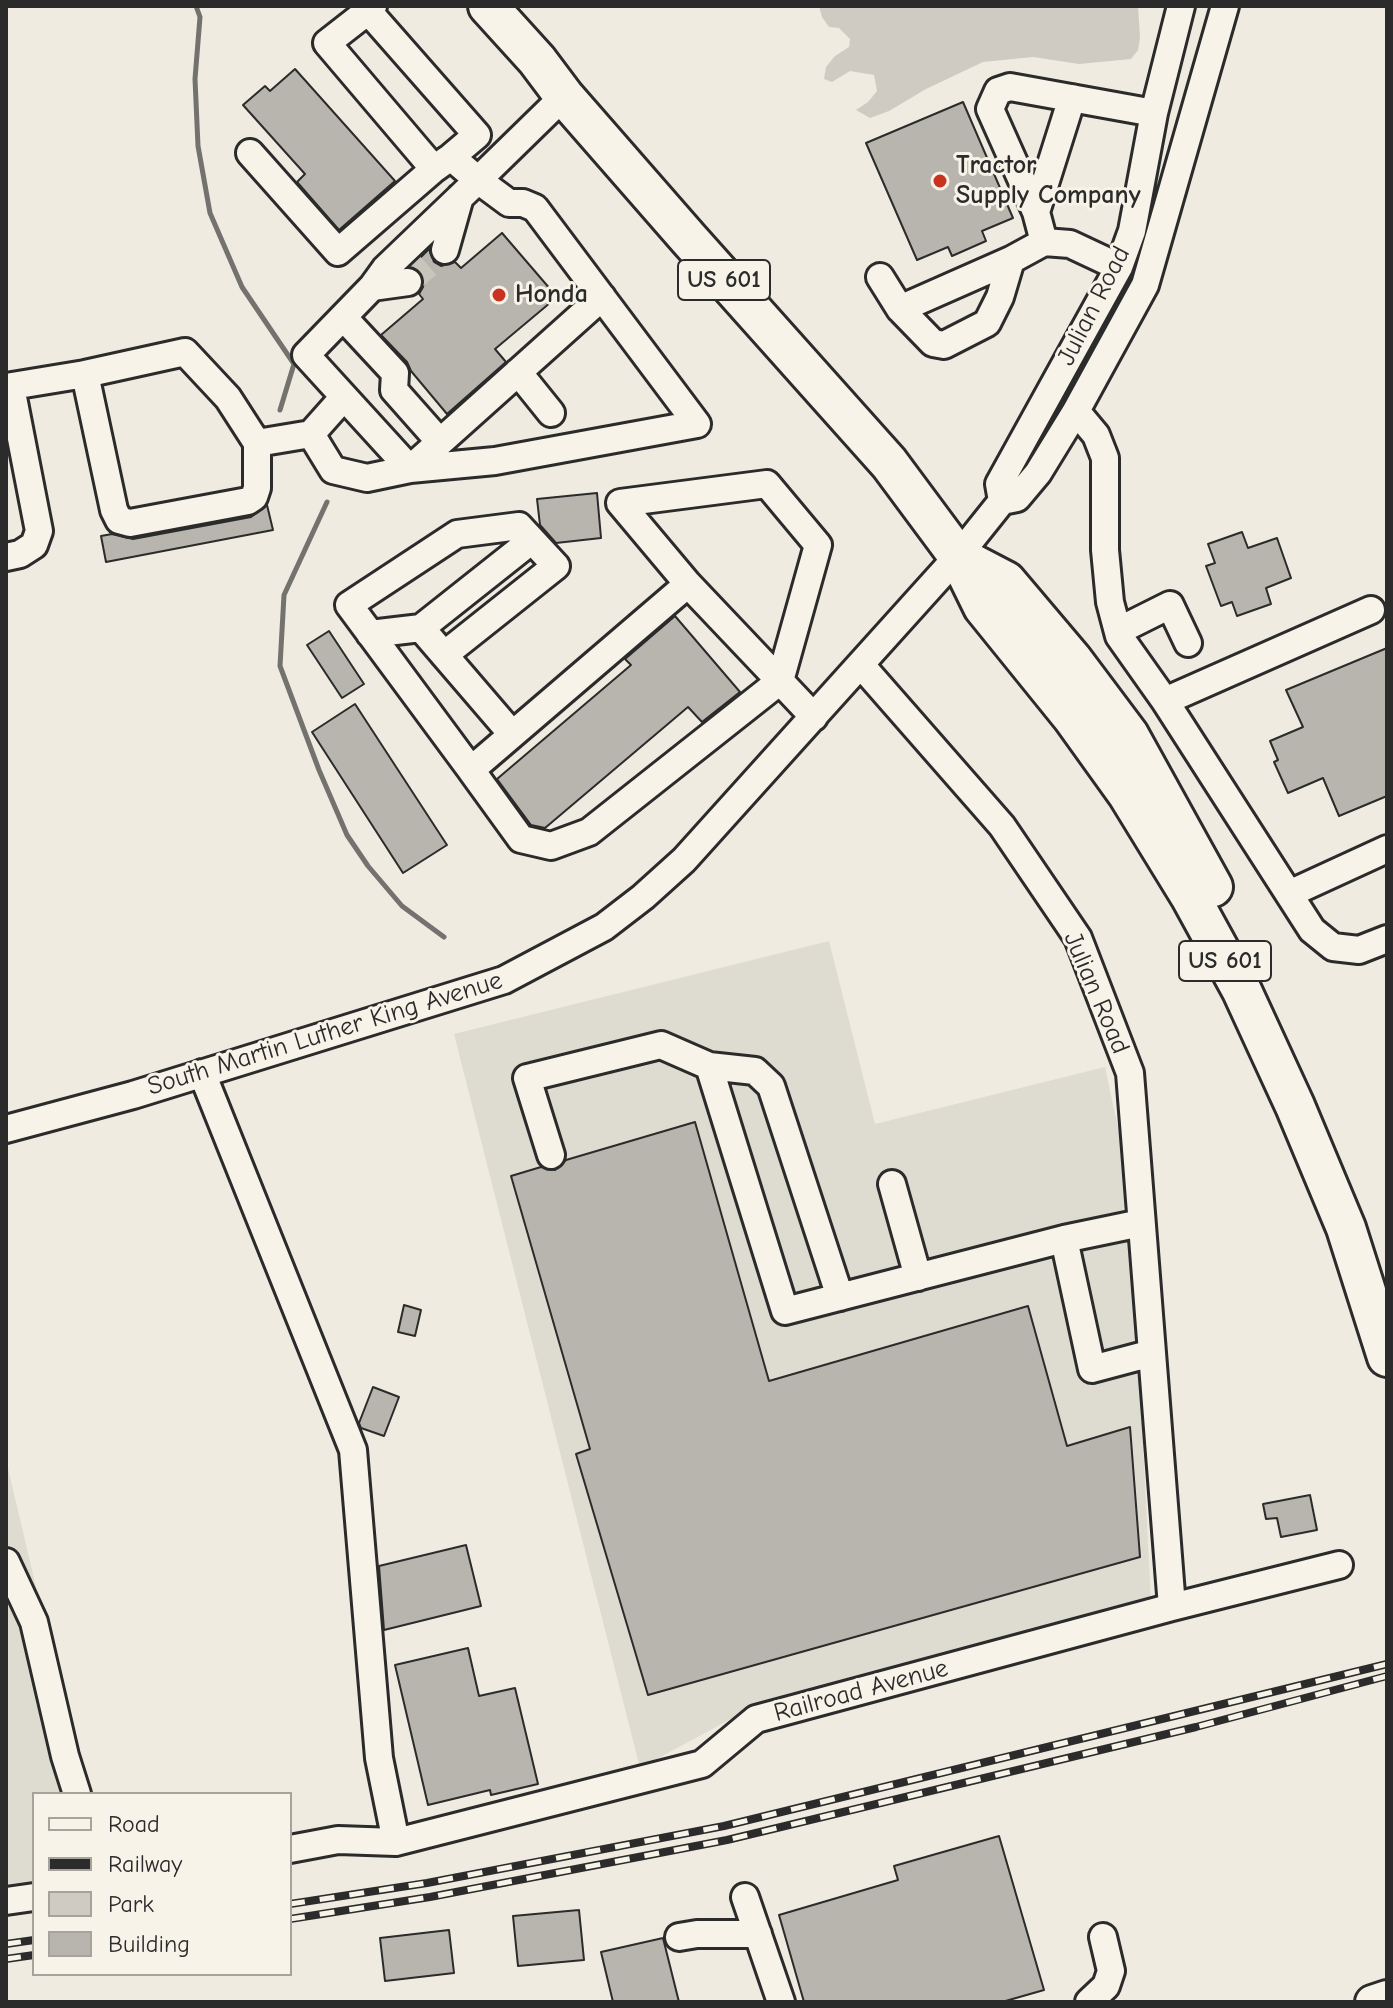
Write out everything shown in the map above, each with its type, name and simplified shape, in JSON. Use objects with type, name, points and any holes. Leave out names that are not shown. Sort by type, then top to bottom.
[{"type":"highway","name":"US 601","points":[[488,6],[688,238],[889,463],[958,556],[983,607],[1072,717],[1128,795],[1198,909],[1242,991],[1295,1106],[1346,1228],[1387,1357]]},
{"type":"highway","name":"US 601","points":[[958,556],[1006,581],[1072,659],[1129,735],[1255,964],[1332,1126],[1387,1272]]},
{"type":"main road","points":[[1372,2002],[1387,1997]]},
{"type":"street","name":"Julian Road","points":[[1002,501],[999,484],[1119,267],[1132,231],[1154,113],[1181,6]]},
{"type":"street","name":"Julian Road","points":[[1172,1607],[1130,1073],[1078,938],[1002,826],[861,665],[958,556],[1002,501],[1017,498],[1038,473],[1076,411],[1145,285],[1225,6]]},
{"type":"street","points":[[250,153],[338,252],[442,163],[477,135],[370,8],[327,43],[442,163],[469,188],[509,203],[523,203],[535,208],[697,424],[495,461],[410,469],[367,478],[333,470],[311,434]]},
{"type":"street","points":[[1044,242],[1036,212],[990,109],[998,91],[1010,87],[1154,113]]},
{"type":"street","points":[[410,469],[306,355],[372,287],[385,269],[564,96]]},
{"type":"street","points":[[1036,212],[1072,98]]},
{"type":"street","points":[[445,250],[469,188]]},
{"type":"street","points":[[900,309],[1044,242],[1070,244],[1119,267]]},
{"type":"street","points":[[880,277],[900,309],[933,343],[944,345],[987,323],[993,315],[1011,260]]},
{"type":"street","points":[[372,287],[408,282]]},
{"type":"street","points":[[410,469],[602,297]]},
{"type":"street","points":[[343,317],[395,373],[394,390],[440,442]]},
{"type":"street","points":[[6,557],[20,554],[34,545],[39,531],[9,387],[185,352],[228,398],[257,443],[257,488],[254,497],[248,501],[130,523],[119,520],[114,510],[85,374]]},
{"type":"street","points":[[518,372],[551,413]]},
{"type":"street","points":[[257,443],[311,434],[343,398]]},
{"type":"street","points":[[1076,411],[1096,435],[1105,458],[1105,550],[1110,602],[1118,631],[1312,930],[1333,947],[1359,950],[1387,939]]},
{"type":"street","points":[[444,655],[556,566],[519,526],[457,534],[349,605],[521,839],[551,846],[589,832],[780,681],[818,545],[767,484],[620,503],[688,584],[780,681],[814,717]]},
{"type":"street","points":[[370,634],[421,628],[532,540]]},
{"type":"street","points":[[471,770],[688,584]]},
{"type":"street","points":[[1118,631],[1170,605],[1188,643]]},
{"type":"street","points":[[1165,701],[1371,610]]},
{"type":"street","points":[[421,628],[512,734]]},
{"type":"street","name":"South Martin Luther King Avenue","points":[[6,1129],[202,1073],[504,980],[604,927],[684,860],[861,665]]},
{"type":"street","points":[[1289,894],[1387,849]]},
{"type":"street","points":[[551,1155],[527,1078],[661,1045],[709,1066],[755,1071],[771,1086],[840,1297]]},
{"type":"street","points":[[709,1066],[785,1311],[1064,1239],[1141,1223]]},
{"type":"street","points":[[202,1073],[353,1450],[379,1758],[396,1842]]},
{"type":"street","points":[[892,1184],[918,1277]]},
{"type":"street","points":[[1064,1239],[1092,1369],[1152,1353]]},
{"type":"street","points":[[6,1562],[34,1622],[76,1792]]},
{"type":"street","name":"Railroad Avenue","points":[[292,1849],[338,1840],[396,1842],[702,1764],[756,1719],[1339,1565]]},
{"type":"street","points":[[6,1901],[32,1897]]},
{"type":"street","points":[[745,1897],[781,2002]]},
{"type":"street","points":[[679,1937],[758,1934]]},
{"type":"street","points":[[1089,2002],[1106,1986],[1111,1971],[1103,1937]]},
{"type":"shaded area","points":[[829,941],[875,1124],[1105,1067],[1130,1184],[1151,1602],[742,1713],[640,1768],[454,1034]]},
{"type":"shaded area","points":[[6,1460],[85,1792],[32,1792],[32,1902],[6,1905]]},
{"type":"green space","points":[[819,6],[1138,6],[1140,38],[1138,50],[1131,59],[1079,64],[1033,57],[983,62],[870,118],[856,110],[877,91],[874,75],[850,71],[832,82],[824,79],[826,67],[849,47],[850,39],[839,28],[829,27]]},
{"type":"building","points":[[295,69],[395,181],[339,230],[297,182],[305,174],[243,105],[265,86],[270,91]]},
{"type":"building","name":"Tractor Supply Company","points":[[963,102],[1013,218],[982,231],[986,241],[952,256],[948,247],[917,260],[866,143]]},
{"type":"building","points":[[502,233],[557,297],[495,349],[506,362],[447,414],[407,362],[381,335],[423,299],[419,294],[424,279],[420,272],[411,267],[429,249],[434,262],[441,266],[455,262],[461,268]]},
{"type":"building","points":[[597,493],[601,538],[556,543],[540,525],[537,499]]},
{"type":"building","points":[[267,505],[273,530],[106,562],[101,536],[112,534],[133,539],[251,517]]},
{"type":"building","points":[[1242,532],[1248,548],[1277,538],[1291,578],[1266,588],[1271,604],[1237,616],[1232,602],[1221,606],[1206,566],[1215,563],[1208,544]]},
{"type":"building","points":[[675,616],[740,692],[702,722],[688,707],[545,828],[531,825],[497,779],[631,665],[625,659]]},
{"type":"building","points":[[329,631],[364,684],[342,698],[307,645]]},
{"type":"building","points":[[1387,648],[1387,796],[1339,816],[1323,778],[1288,793],[1274,762],[1278,760],[1270,741],[1303,727],[1286,690]]},
{"type":"building","points":[[355,704],[447,845],[403,873],[312,732]]},
{"type":"building","points":[[695,1122],[769,1381],[1028,1306],[1067,1446],[1130,1427],[1140,1557],[648,1695],[576,1454],[590,1449],[511,1176],[541,1167],[555,1170],[566,1160]]},
{"type":"building","points":[[404,1305],[421,1310],[415,1336],[398,1332]]},
{"type":"building","points":[[373,1387],[399,1397],[384,1436],[361,1428],[359,1423]]},
{"type":"building","points":[[1310,1495],[1317,1530],[1281,1537],[1277,1518],[1266,1519],[1263,1504]]},
{"type":"building","points":[[466,1545],[481,1606],[384,1630],[379,1566]]},
{"type":"building","points":[[468,1648],[479,1696],[515,1688],[538,1784],[491,1795],[490,1790],[428,1805],[395,1665]]},
{"type":"building","points":[[999,1836],[1044,1990],[1002,2002],[804,2002],[779,1915],[898,1880],[894,1866]]},
{"type":"building","points":[[579,1910],[584,1960],[518,1966],[513,1916]]},
{"type":"building","points":[[449,1930],[454,1973],[385,1981],[380,1938]]},
{"type":"building","points":[[663,1938],[679,2002],[613,2002],[601,1952]]},
{"type":"waterway","points":[[196,6],[200,17],[195,79],[198,146],[210,213],[242,287],[294,364],[280,410]]},
{"type":"waterway","points":[[327,502],[284,595],[280,666],[347,835],[402,906],[444,937]]},
{"type":"tunnel","points":[[408,282],[445,250]]},
{"type":"railway","points":[[292,1904],[427,1883],[724,1826],[1387,1664]]},
{"type":"railway","points":[[292,1919],[430,1897],[727,1840],[1196,1727],[1387,1676]]},
{"type":"railway","points":[[6,1944],[32,1940]]},
{"type":"railway","points":[[6,1959],[32,1955]]},
{"type":"place","name":"Tractor Supply Company","points":[[940,181]]},
{"type":"place","name":"Honda","points":[[499,295]]}]
